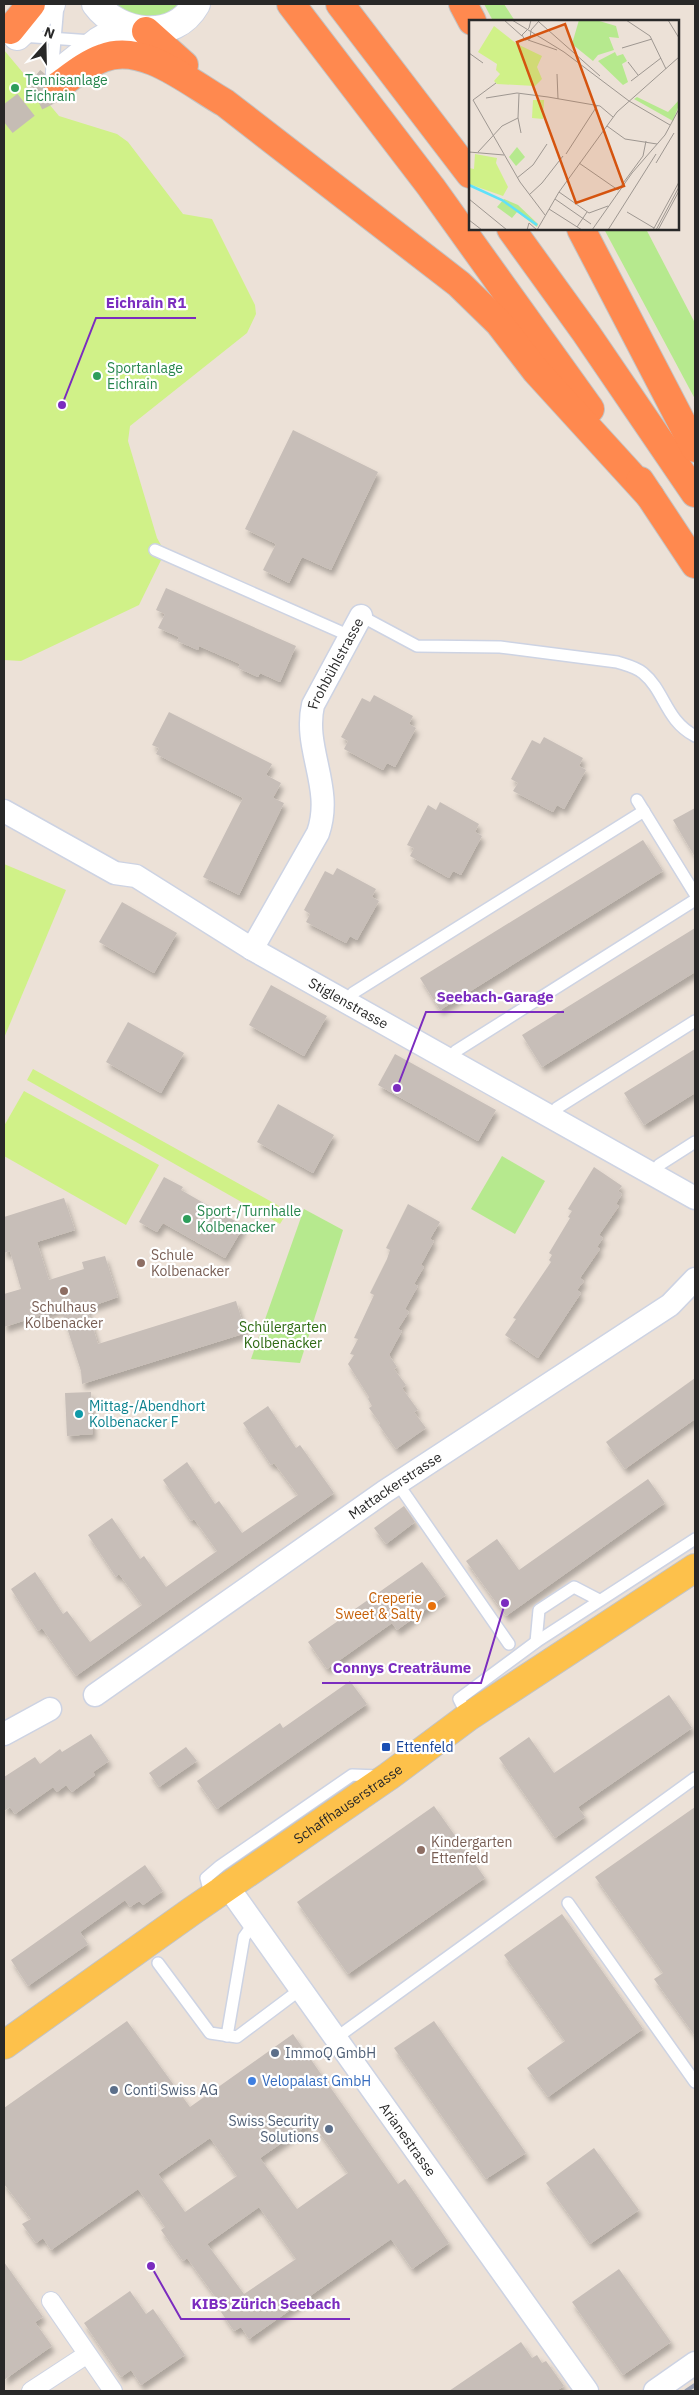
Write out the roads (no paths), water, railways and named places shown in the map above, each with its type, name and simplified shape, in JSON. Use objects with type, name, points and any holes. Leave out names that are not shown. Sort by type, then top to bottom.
[{"type":"highway","points":[[13,33],[31,4]]},
{"type":"highway","points":[[291,4],[368,103],[493,271],[650,496],[695,564]]},
{"type":"highway","points":[[340,4],[469,173]]},
{"type":"highway","points":[[463,4],[471,20]]},
{"type":"highway","points":[[135,29],[159,45],[202,79],[225,103]]},
{"type":"highway","points":[[54,83],[105,57],[139,55],[165,65],[195,86],[225,103],[459,284],[499,323],[536,371],[650,496]]},
{"type":"highway","points":[[512,230],[586,333],[695,493]]},
{"type":"highway","points":[[582,230],[695,448]]},
{"type":"main road","points":[[13,33],[51,4]]},
{"type":"main road","points":[[96,4],[104,15],[135,29]]},
{"type":"main road","points":[[54,83],[99,41],[135,29],[165,28],[180,21],[196,4]]},
{"type":"main road","name":"Schaffhauserstrasse","points":[[4,2045],[220,1892],[389,1776],[468,1717],[695,1568]]},
{"type":"street","name":"Frohbühlstrasse","points":[[252,949],[318,833],[323,819],[323,794],[310,716],[313,705],[361,616]]},
{"type":"street","name":"Stiglenstrasse","points":[[4,811],[115,873],[136,876],[252,949],[695,1198]]},
{"type":"street","name":"Mattackerstrasse","points":[[95,1695],[398,1484],[670,1305],[695,1279]]},
{"type":"street","points":[[4,1734],[50,1709]]},
{"type":"street","name":"Arianestrasse","points":[[220,1892],[254,1923],[587,2391]]},
{"type":"street","points":[[51,2301],[86,2355],[113,2391]]},
{"type":"street","points":[[31,2391],[86,2355]]},
{"type":"street","points":[[655,2391],[695,2363]]},
{"type":"lane","points":[[54,83],[58,4]]},
{"type":"lane","points":[[13,33],[99,41]]},
{"type":"lane","points":[[155,550],[350,636]]},
{"type":"lane","name":"Frohbühlstrasse","points":[[361,616],[417,646],[500,646],[617,662],[631,666],[643,673],[651,682],[670,714],[683,730],[695,736]]},
{"type":"lane","points":[[637,800],[695,894]]},
{"type":"lane","points":[[347,1002],[353,993],[644,810]]},
{"type":"lane","points":[[449,1060],[456,1050],[695,900]]},
{"type":"lane","points":[[552,1117],[557,1108],[695,1021]]},
{"type":"lane","points":[[653,1174],[659,1165],[695,1142]]},
{"type":"lane","points":[[398,1484],[509,1644]]},
{"type":"lane","points":[[468,1717],[459,1698],[536,1642],[695,1539]]},
{"type":"lane","points":[[536,1642],[539,1610],[567,1591],[574,1587],[599,1600]]},
{"type":"lane","points":[[336,2038],[695,1778]]},
{"type":"lane","points":[[568,1903],[695,2082]]},
{"type":"lane","points":[[227,2036],[244,1938],[254,1923]]},
{"type":"lane","points":[[158,1963],[210,2033],[237,2037],[301,1989]]},
{"type":"tunnel","points":[[4,122],[36,97],[51,79]]},
{"type":"tunnel","points":[[36,97],[58,86]]},
{"type":"railway","points":[[686,2391],[695,2385]]},
{"type":"place","name":"Tennisanlage Eichrain","points":[[15,88]]},
{"type":"place","name":"Sportanlage Eichrain","points":[[97,376]]},
{"type":"place","name":"Eichrain R1","points":[[62,405]]},
{"type":"place","name":"Seebach-Garage","points":[[397,1088]]},
{"type":"place","name":"Sport-/Turnhalle Kolbenacker","points":[[187,1219]]},
{"type":"place","name":"Schule Kolbenacker","points":[[141,1263]]},
{"type":"place","name":"Schulhaus Kolbenacker","points":[[64,1291]]},
{"type":"place","name":"Mittag-/Abendhort Kolbenacker F","points":[[79,1414]]},
{"type":"place","name":"Connys Creaträume","points":[[505,1603]]},
{"type":"place","name":"Creperie Sweet & Salty","points":[[432,1606]]},
{"type":"place","name":"Ettenfeld","points":[[386,1747]]},
{"type":"place","name":"Kindergarten Ettenfeld","points":[[421,1850]]},
{"type":"place","name":"ImmoQ GmbH","points":[[275,2053]]},
{"type":"place","name":"Velopalast GmbH","points":[[252,2081]]},
{"type":"place","name":"Conti Swiss AG","points":[[114,2090]]},
{"type":"place","name":"Swiss Security Solutions","points":[[329,2129]]},
{"type":"place","name":"KIBS Zürich Seebach","points":[[151,2266]]},
{"type":"park label","name":"Schülergarten Kolbenacker","points":[[283,1335]]}]
